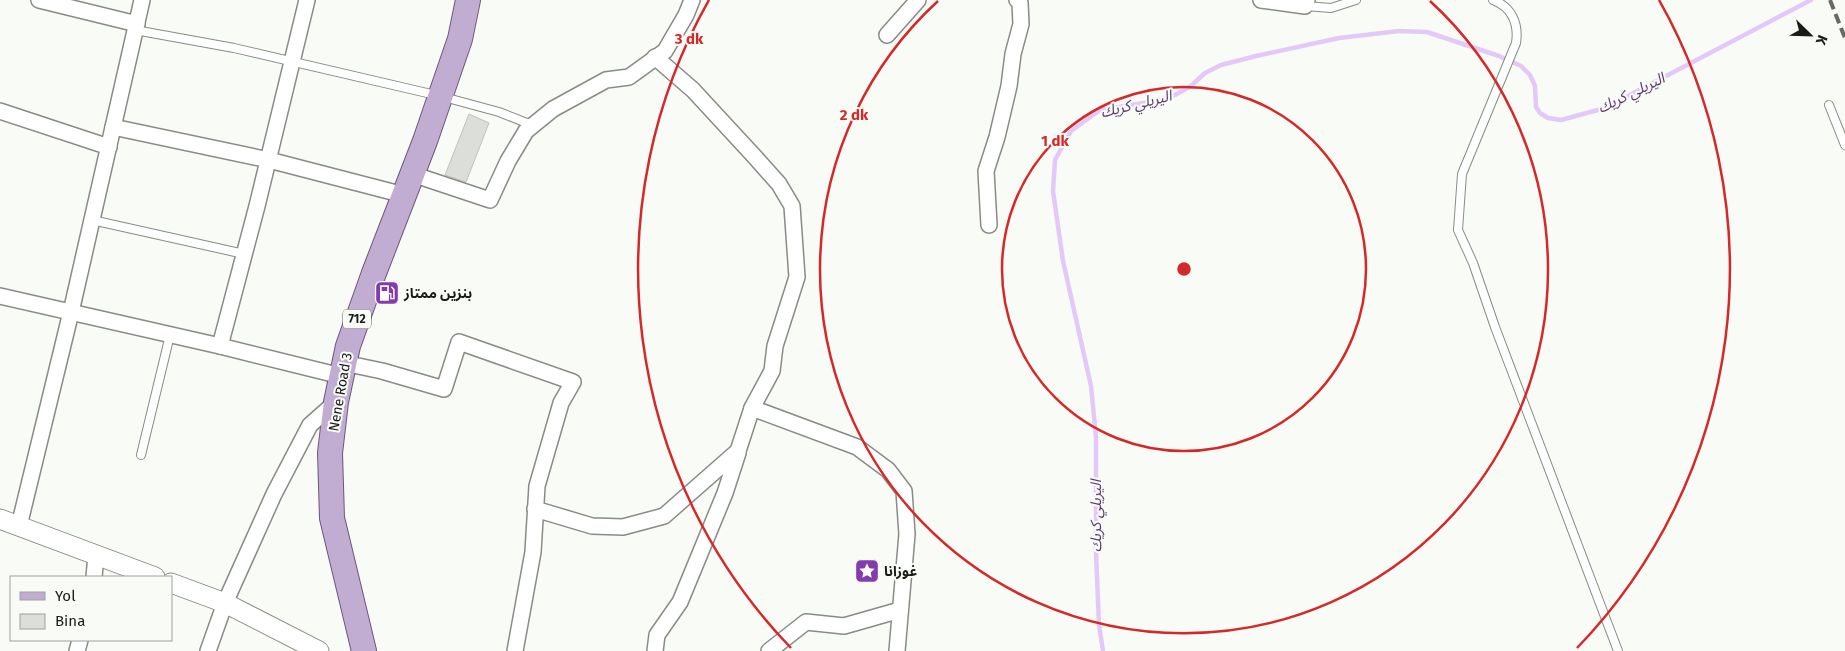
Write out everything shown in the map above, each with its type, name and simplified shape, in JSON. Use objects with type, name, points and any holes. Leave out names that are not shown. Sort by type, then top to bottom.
[{"type":"main road","name":"Nene Road 3","points":[[364,651],[332,518],[330,454],[336,402],[348,346],[460,39],[468,0]]},
{"type":"street","points":[[39,0],[136,27]]},
{"type":"street","points":[[19,526],[71,312],[142,0]]},
{"type":"street","points":[[220,346],[269,160],[307,0]]},
{"type":"street","points":[[113,126],[269,160],[490,200],[508,162],[526,131],[553,109],[606,80],[629,77],[664,50],[686,15],[692,0]]},
{"type":"street","points":[[887,35],[918,0]]},
{"type":"street","points":[[989,225],[986,171],[997,137],[1009,86],[1013,54],[1021,24],[1020,3],[1017,0]]},
{"type":"street","points":[[1261,0],[1306,3]]},
{"type":"street","points":[[655,57],[693,90],[779,184],[792,206],[797,277],[775,346],[772,370],[752,408],[725,493],[680,602],[658,636],[655,651]]},
{"type":"street","points":[[0,111],[109,147]]},
{"type":"street","points":[[0,296],[220,346],[343,370],[382,371],[444,388],[459,342],[573,382],[561,403],[544,456],[537,486],[533,552],[515,651]]},
{"type":"street","points":[[208,651],[224,604],[274,494],[310,425],[336,402]]},
{"type":"street","points":[[752,408],[857,447],[888,470],[904,491],[907,534],[897,651]]},
{"type":"street","points":[[535,509],[592,526],[623,527],[664,516],[738,451]]},
{"type":"street","points":[[0,519],[153,576]]},
{"type":"street","points":[[94,576],[96,555]]},
{"type":"street","points":[[172,583],[224,604],[320,651]]},
{"type":"street","points":[[769,651],[806,622],[844,626],[900,610]]},
{"type":"lane","points":[[1306,3],[1331,8],[1356,0]]},
{"type":"lane","points":[[1493,0],[1502,2],[1515,21],[1518,31],[1516,43],[1462,174],[1458,230],[1473,263],[1618,651]]},
{"type":"lane","points":[[136,27],[440,96],[500,112],[532,126]]},
{"type":"lane","points":[[1829,105],[1845,145]]},
{"type":"lane","points":[[92,220],[244,254]]},
{"type":"lane","points":[[141,455],[170,335]]},
{"type":"building","points":[[469,114],[489,123],[466,182],[445,175]]},
{"type":"waterway","name":"اليريلي كريك","points":[[1103,651],[1099,625],[1096,553],[1096,437],[1091,386],[1063,261],[1053,191],[1055,160],[1071,131],[1100,110],[1156,101],[1175,95],[1191,86],[1205,73],[1221,65],[1339,38],[1399,31],[1427,32],[1499,56],[1521,66],[1530,75],[1535,86],[1536,107],[1540,113],[1548,118],[1561,120],[1605,108],[1811,0]]},
{"type":"railway","points":[[1830,0],[1845,38]]},
{"type":"place","name":"بنزين ممتاز","points":[[387,293]]},
{"type":"place","name":"غوزانا","points":[[867,571]]}]
